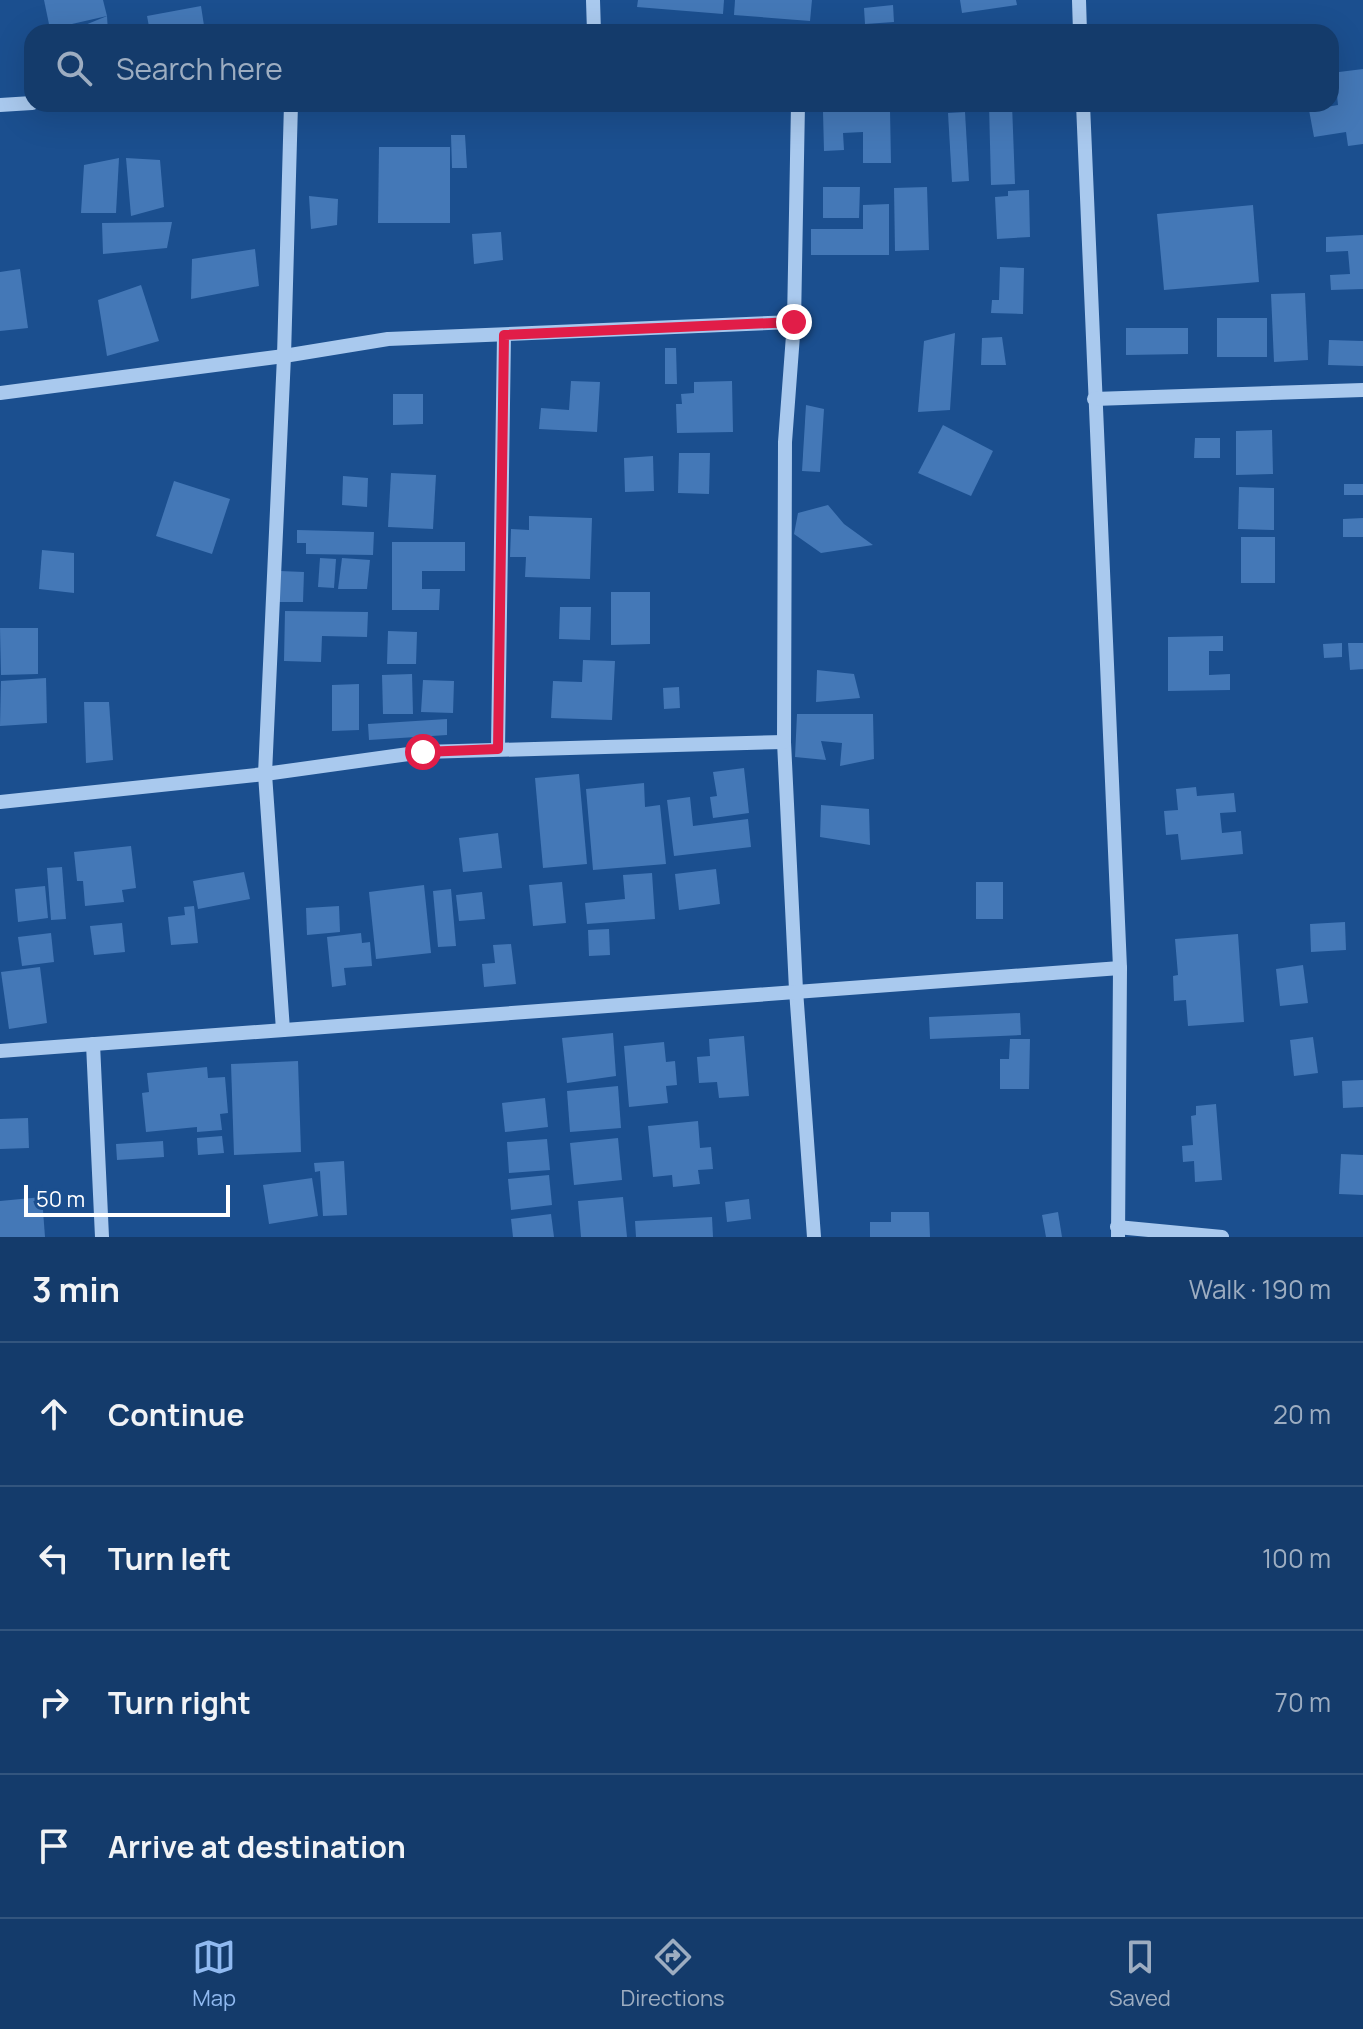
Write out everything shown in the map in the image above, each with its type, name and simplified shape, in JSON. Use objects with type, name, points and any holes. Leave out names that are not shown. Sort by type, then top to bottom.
[{"type":"street","points":[[593,0],[594,24]]},
{"type":"street","points":[[1079,0],[1080,24]]},
{"type":"street","points":[[0,105],[24,104]]},
{"type":"street","points":[[283,1030],[265,774],[284,356],[291,112]]},
{"type":"street","points":[[798,112],[794,322],[785,442],[784,742],[796,990],[814,1237]]},
{"type":"street","points":[[1083,112],[1120,968],[1118,1232],[1222,1237]]},
{"type":"street","points":[[0,393],[284,356],[388,339],[794,322]]},
{"type":"street","points":[[498,749],[504,335]]},
{"type":"street","points":[[1094,399],[1363,390]]},
{"type":"street","points":[[0,802],[265,774],[423,752],[784,742]]},
{"type":"street","points":[[0,1051],[1120,968]]},
{"type":"street","points":[[93,1044],[102,1237]]},
{"type":"building","points":[[44,0],[103,0],[107,16],[72,24],[49,24]]},
{"type":"building","points":[[638,0],[724,0],[723,14],[637,7]]},
{"type":"building","points":[[735,0],[812,0],[810,21],[734,15]]},
{"type":"building","points":[[960,0],[1016,0],[1017,5],[962,13]]},
{"type":"building","points":[[893,5],[894,22],[865,24],[864,8]]},
{"type":"building","points":[[201,6],[204,24],[148,24],[147,16]]},
{"type":"building","points":[[107,16],[108,24],[88,24]]},
{"type":"building","points":[[1363,69],[1363,144],[1348,146],[1346,132],[1314,137],[1309,112],[1339,112],[1339,72]]},
{"type":"building","points":[[823,112],[890,112],[891,163],[863,163],[863,132],[843,133],[844,150],[824,151]]},
{"type":"building","points":[[965,112],[969,181],[952,182],[948,113]]},
{"type":"building","points":[[989,112],[1012,112],[1015,184],[991,185]]},
{"type":"building","points":[[451,135],[465,135],[467,168],[452,168]]},
{"type":"building","points":[[379,147],[450,147],[450,223],[378,223]]},
{"type":"building","points":[[119,158],[116,213],[81,213],[84,165]]},
{"type":"building","points":[[126,158],[160,160],[164,207],[131,216]]},
{"type":"building","points":[[823,187],[860,187],[859,218],[823,218]]},
{"type":"building","points":[[927,187],[929,250],[895,251],[894,188]]},
{"type":"building","points":[[1029,190],[1030,237],[997,239],[995,197],[1008,196],[1008,191]]},
{"type":"building","points":[[309,196],[338,199],[337,225],[311,229]]},
{"type":"building","points":[[889,204],[889,255],[811,255],[811,229],[863,229],[863,205]]},
{"type":"building","points":[[1253,205],[1259,282],[1164,290],[1157,214]]},
{"type":"building","points":[[172,222],[167,248],[103,254],[102,223]]},
{"type":"building","points":[[501,232],[503,260],[474,264],[472,234]]},
{"type":"building","points":[[1363,235],[1363,289],[1331,290],[1330,275],[1350,274],[1348,251],[1326,252],[1326,237]]},
{"type":"building","points":[[255,249],[259,286],[191,299],[192,259]]},
{"type":"building","points":[[1000,267],[1024,268],[1023,314],[991,313],[992,300],[999,300]]},
{"type":"building","points":[[20,269],[28,328],[0,331],[0,272]]},
{"type":"building","points":[[141,285],[159,341],[107,356],[98,300]]},
{"type":"building","points":[[1305,293],[1308,360],[1274,362],[1271,294]]},
{"type":"building","points":[[1217,318],[1267,318],[1267,357],[1217,357]]},
{"type":"building","points":[[1126,328],[1188,328],[1188,354],[1126,355]]},
{"type":"building","points":[[955,333],[950,410],[918,412],[924,341]]},
{"type":"building","points":[[1002,337],[1006,365],[981,365],[982,338]]},
{"type":"building","points":[[1329,340],[1363,341],[1363,366],[1328,365]]},
{"type":"building","points":[[665,348],[676,348],[677,384],[665,384]]},
{"type":"building","points":[[571,381],[600,382],[597,432],[539,429],[541,408],[569,410]]},
{"type":"building","points":[[732,381],[733,432],[677,433],[676,404],[682,404],[681,394],[694,393],[694,382]]},
{"type":"building","points":[[393,394],[423,394],[423,424],[393,425]]},
{"type":"building","points":[[806,405],[824,409],[820,472],[802,471]]},
{"type":"building","points":[[943,425],[993,451],[971,496],[918,473]]},
{"type":"building","points":[[1272,430],[1273,474],[1236,475],[1236,431]]},
{"type":"building","points":[[1195,438],[1220,438],[1220,458],[1194,458]]},
{"type":"building","points":[[679,453],[710,453],[709,494],[678,493]]},
{"type":"building","points":[[653,456],[654,491],[625,492],[624,458]]},
{"type":"building","points":[[391,473],[436,475],[433,529],[388,527]]},
{"type":"building","points":[[343,476],[368,478],[367,507],[342,505]]},
{"type":"building","points":[[174,481],[230,499],[212,554],[156,536]]},
{"type":"building","points":[[1344,484],[1363,484],[1363,495],[1344,495]]},
{"type":"building","points":[[1239,487],[1274,488],[1274,530],[1238,529]]},
{"type":"building","points":[[828,505],[844,524],[873,545],[821,553],[794,534],[798,513]]},
{"type":"building","points":[[529,516],[592,518],[590,579],[525,577],[526,557],[510,557],[511,529],[529,530]]},
{"type":"building","points":[[1363,518],[1363,537],[1343,537],[1343,519]]},
{"type":"building","points":[[297,530],[374,532],[373,555],[306,554],[306,543],[297,543]]},
{"type":"building","points":[[1241,537],[1275,537],[1275,583],[1241,583]]},
{"type":"building","points":[[392,542],[465,542],[465,571],[422,571],[422,589],[440,589],[439,610],[392,610]]},
{"type":"building","points":[[42,550],[74,553],[74,593],[39,589]]},
{"type":"building","points":[[320,558],[336,559],[334,588],[318,587]]},
{"type":"building","points":[[342,558],[370,560],[367,589],[338,589]]},
{"type":"building","points":[[280,571],[304,572],[303,602],[279,602]]},
{"type":"building","points":[[611,592],[650,592],[650,644],[611,645]]},
{"type":"building","points":[[560,607],[591,607],[590,640],[559,639]]},
{"type":"building","points":[[285,611],[368,612],[367,637],[322,636],[321,662],[284,661]]},
{"type":"building","points":[[0,628],[38,628],[38,674],[1,675]]},
{"type":"building","points":[[388,631],[417,632],[416,664],[387,664]]},
{"type":"building","points":[[1223,636],[1223,651],[1209,651],[1209,675],[1230,674],[1230,690],[1168,691],[1168,637]]},
{"type":"building","points":[[1342,643],[1342,657],[1324,658],[1323,644]]},
{"type":"building","points":[[1348,643],[1363,643],[1363,669],[1350,670]]},
{"type":"building","points":[[583,660],[615,661],[612,720],[551,718],[553,681],[582,682]]},
{"type":"building","points":[[817,670],[854,674],[860,698],[816,702]]},
{"type":"building","points":[[412,674],[413,714],[383,714],[382,675]]},
{"type":"building","points":[[46,678],[47,723],[0,726],[1,681]]},
{"type":"building","points":[[423,680],[454,681],[453,713],[421,712]]},
{"type":"building","points":[[359,684],[359,730],[332,731],[332,685]]},
{"type":"building","points":[[679,687],[680,708],[664,709],[663,688]]},
{"type":"building","points":[[84,702],[109,702],[113,760],[86,763]]},
{"type":"building","points":[[797,714],[873,714],[874,759],[840,766],[842,743],[821,741],[826,760],[795,757]]},
{"type":"building","points":[[447,719],[447,735],[369,740],[368,724]]},
{"type":"building","points":[[744,768],[749,813],[713,818],[710,797],[717,796],[713,772]]},
{"type":"building","points":[[579,774],[587,864],[543,868],[535,778]]},
{"type":"building","points":[[644,783],[645,807],[660,805],[666,864],[593,870],[586,789]]},
{"type":"building","points":[[1196,787],[1197,796],[1234,793],[1236,812],[1220,813],[1222,833],[1241,831],[1243,854],[1181,860],[1178,834],[1166,835],[1164,811],[1178,810],[1176,789]]},
{"type":"building","points":[[690,797],[693,826],[748,819],[751,847],[674,856],[667,800]]},
{"type":"building","points":[[821,805],[869,809],[870,845],[820,837]]},
{"type":"building","points":[[498,833],[502,868],[463,872],[459,838]]},
{"type":"building","points":[[131,846],[136,888],[122,890],[124,902],[85,906],[83,881],[77,881],[74,852]]},
{"type":"building","points":[[62,867],[66,919],[51,920],[47,868]]},
{"type":"building","points":[[716,869],[720,904],[679,910],[675,874]]},
{"type":"building","points":[[244,872],[250,899],[198,909],[193,881]]},
{"type":"building","points":[[652,873],[655,919],[587,924],[585,903],[625,899],[623,875]]},
{"type":"building","points":[[562,882],[566,923],[533,926],[529,885]]},
{"type":"building","points":[[976,882],[1003,882],[1003,919],[976,919]]},
{"type":"building","points":[[424,885],[431,953],[376,959],[369,892]]},
{"type":"building","points":[[45,886],[48,918],[18,922],[15,889]]},
{"type":"building","points":[[451,889],[456,946],[438,947],[433,891]]},
{"type":"building","points":[[482,892],[485,919],[459,921],[456,895]]},
{"type":"building","points":[[194,906],[198,943],[171,945],[168,917],[185,915],[184,907]]},
{"type":"building","points":[[339,906],[340,932],[307,935],[306,908]]},
{"type":"building","points":[[1345,922],[1346,950],[1311,952],[1310,924]]},
{"type":"building","points":[[122,923],[125,952],[94,955],[90,926]]},
{"type":"building","points":[[609,929],[610,955],[589,956],[588,930]]},
{"type":"building","points":[[51,933],[54,962],[22,966],[18,937]]},
{"type":"building","points":[[361,933],[362,943],[370,942],[372,966],[344,968],[346,985],[332,987],[327,937]]},
{"type":"building","points":[[1238,934],[1244,1022],[1188,1026],[1186,1000],[1174,1001],[1173,976],[1178,975],[1175,939]]},
{"type":"building","points":[[511,944],[516,984],[484,987],[482,964],[495,963],[493,945]]},
{"type":"building","points":[[1303,965],[1308,1003],[1280,1006],[1276,969]]},
{"type":"building","points":[[40,967],[47,1023],[9,1029],[1,972]]},
{"type":"building","points":[[1020,1013],[1021,1035],[930,1039],[929,1017]]},
{"type":"building","points":[[613,1033],[616,1076],[567,1083],[562,1038]]},
{"type":"building","points":[[744,1036],[749,1096],[719,1098],[717,1082],[699,1083],[697,1057],[710,1056],[709,1039]]},
{"type":"building","points":[[1313,1037],[1318,1073],[1294,1076],[1290,1040]]},
{"type":"building","points":[[1010,1039],[1030,1039],[1029,1089],[1000,1089],[1000,1059],[1009,1059]]},
{"type":"building","points":[[664,1042],[666,1062],[675,1061],[677,1085],[666,1086],[668,1103],[629,1107],[624,1046]]},
{"type":"building","points":[[298,1061],[301,1152],[234,1155],[231,1064]]},
{"type":"building","points":[[207,1067],[208,1078],[225,1077],[228,1113],[220,1114],[222,1130],[197,1132],[197,1127],[146,1132],[142,1093],[149,1092],[147,1073]]},
{"type":"building","points":[[1363,1080],[1363,1107],[1343,1108],[1342,1081]]},
{"type":"building","points":[[618,1086],[621,1128],[570,1132],[567,1091]]},
{"type":"building","points":[[545,1098],[548,1127],[505,1132],[502,1103]]},
{"type":"building","points":[[1216,1104],[1222,1180],[1195,1182],[1194,1161],[1183,1162],[1182,1146],[1193,1145],[1191,1116],[1196,1115],[1196,1106]]},
{"type":"building","points":[[28,1118],[29,1148],[0,1149],[0,1119]]},
{"type":"building","points":[[698,1121],[700,1148],[711,1147],[713,1169],[698,1170],[700,1184],[673,1187],[672,1175],[653,1177],[648,1126]]},
{"type":"building","points":[[222,1136],[224,1153],[198,1155],[197,1138]]},
{"type":"building","points":[[618,1138],[622,1180],[574,1185],[570,1143]]},
{"type":"building","points":[[547,1139],[550,1170],[509,1173],[507,1142]]},
{"type":"building","points":[[163,1141],[164,1157],[117,1160],[116,1144]]},
{"type":"building","points":[[1341,1154],[1363,1155],[1363,1195],[1339,1194]]},
{"type":"building","points":[[344,1161],[347,1215],[323,1216],[320,1171],[315,1172],[314,1163]]},
{"type":"building","points":[[549,1175],[552,1205],[511,1210],[508,1179]]},
{"type":"building","points":[[312,1178],[318,1216],[269,1224],[263,1185]]},
{"type":"building","points":[[42,1197],[45,1237],[0,1237],[0,1201]]},
{"type":"building","points":[[623,1197],[627,1237],[581,1237],[578,1201]]},
{"type":"building","points":[[749,1199],[751,1219],[727,1222],[725,1202]]},
{"type":"building","points":[[891,1212],[929,1212],[930,1237],[870,1237],[870,1222],[891,1222]]},
{"type":"building","points":[[1058,1212],[1062,1237],[1046,1237],[1042,1215]]},
{"type":"building","points":[[551,1214],[554,1237],[513,1237],[511,1219]]},
{"type":"building","points":[[712,1217],[713,1237],[636,1237],[635,1221]]},
{"type":"route","points":[[423,752],[498,749],[504,335],[794,322]]}]
